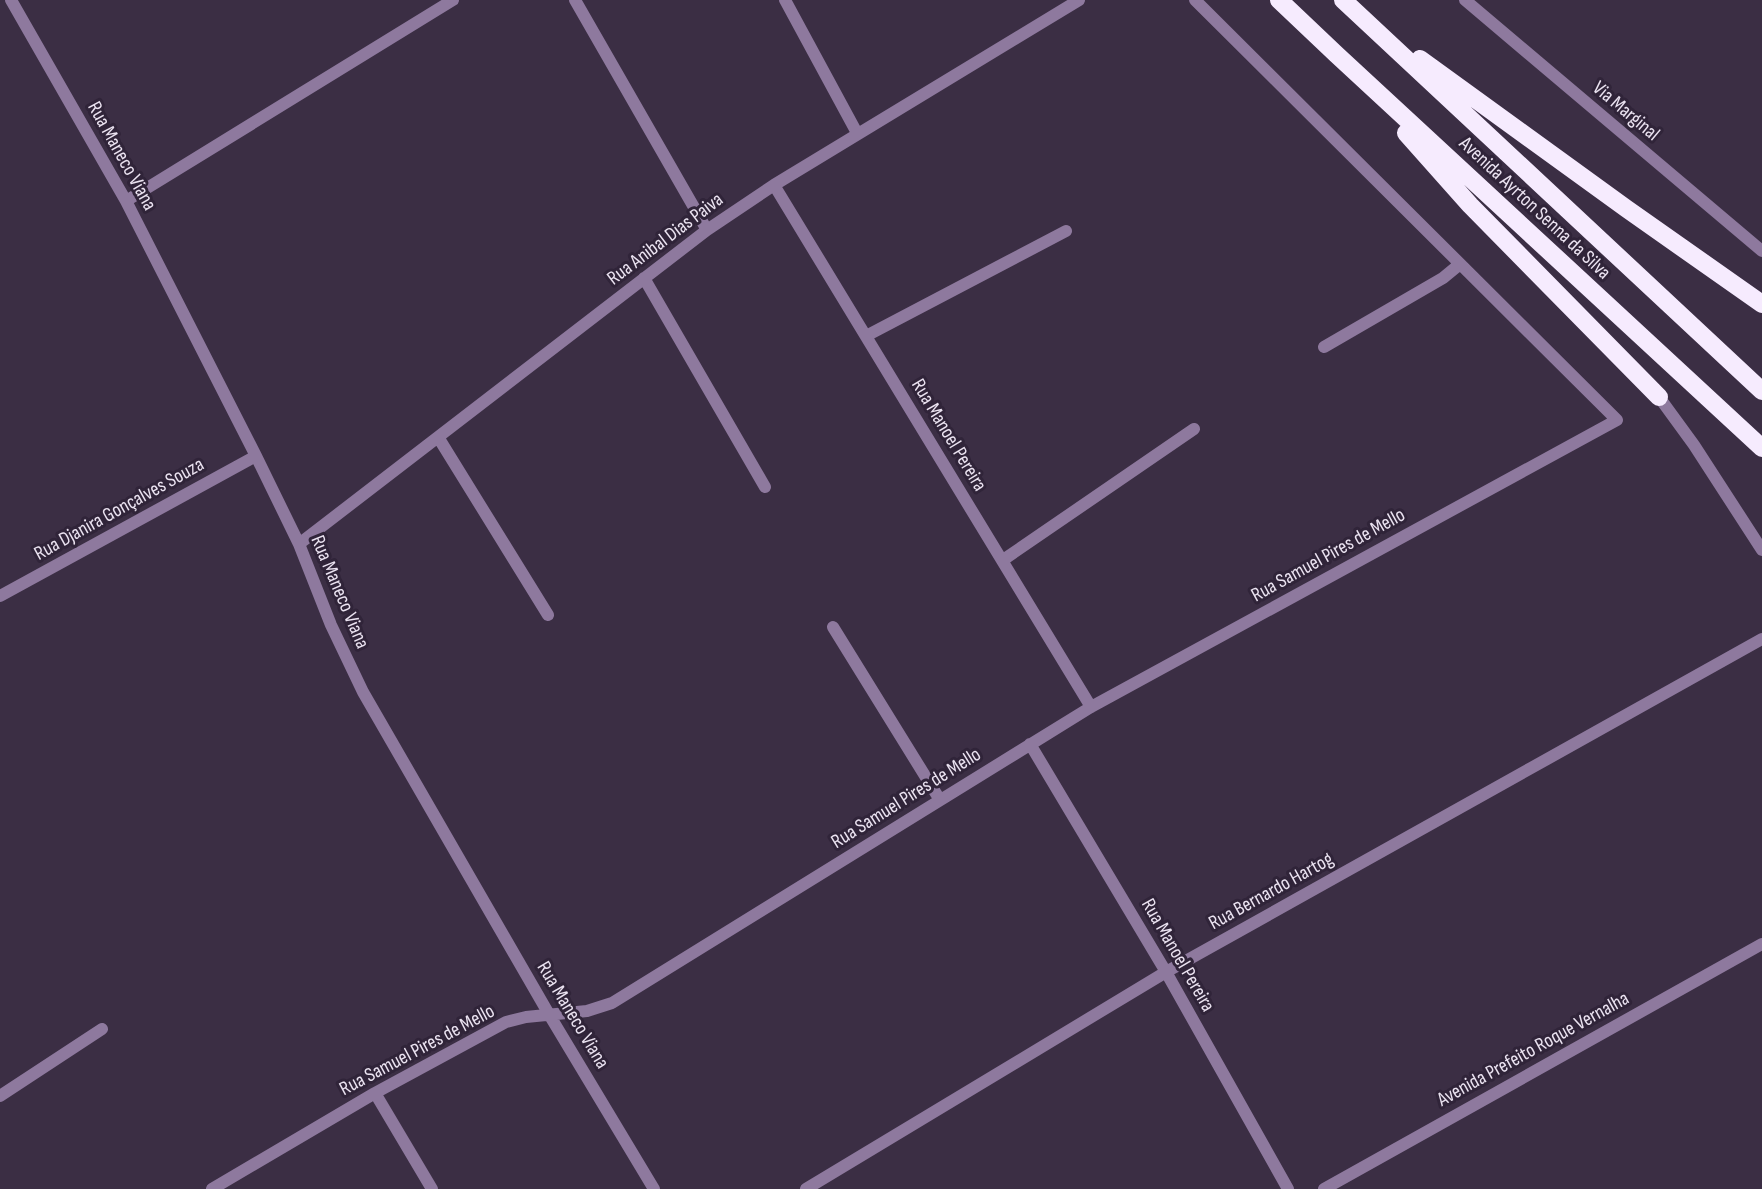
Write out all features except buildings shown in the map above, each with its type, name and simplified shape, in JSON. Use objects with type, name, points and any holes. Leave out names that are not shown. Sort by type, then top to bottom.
[{"type":"highway","name":"Avenida Ayrton Senna da Silva","points":[[1279,0],[1762,448]]},
{"type":"highway","name":"Avenida Ayrton Senna da Silva","points":[[1343,0],[1762,391]]},
{"type":"highway","points":[[1357,13],[1762,304]]},
{"type":"highway","points":[[1337,55],[1470,205],[1659,397]]},
{"type":"street","name":"Rua Maneco Viana","points":[[11,0],[126,201],[256,456],[299,544],[331,625],[363,692],[550,1016],[654,1189]]},
{"type":"street","points":[[126,201],[453,0]]},
{"type":"street","points":[[575,0],[707,230]]},
{"type":"street","points":[[785,0],[858,134]]},
{"type":"street","name":"Rua Anibal Dias Paiva","points":[[299,544],[707,230],[774,185],[1079,0]]},
{"type":"street","points":[[1195,0],[1461,264],[1443,278],[1324,347]]},
{"type":"street","name":"Via Marginal","points":[[1465,0],[1762,251]]},
{"type":"street","name":"Rua Manoel Pereira","points":[[774,185],[1091,707]]},
{"type":"street","points":[[866,336],[1066,231]]},
{"type":"street","name":"Rua Samuel Pires de Mello","points":[[212,1189],[375,1093],[506,1022],[526,1017],[587,1011],[612,1003],[1091,707],[1617,420],[1461,264]]},
{"type":"street","points":[[644,278],[765,487]]},
{"type":"street","points":[[1659,397],[1694,445],[1762,550]]},
{"type":"street","points":[[1003,560],[1194,429]]},
{"type":"street","points":[[438,437],[548,615]]},
{"type":"street","name":"Rua Djanira Gonçalves Souza","points":[[0,596],[256,456]]},
{"type":"street","points":[[833,627],[940,800]]},
{"type":"street","name":"Rua Bernardo Hartog","points":[[806,1189],[1166,972],[1762,639]]},
{"type":"street","name":"Rua Manoel Pereira","points":[[1030,744],[1166,972],[1288,1189]]},
{"type":"street","name":"Avenida Prefeito Roque Vernalha","points":[[1324,1189],[1762,944]]},
{"type":"street","points":[[0,1096],[102,1029]]},
{"type":"street","points":[[375,1093],[432,1189]]}]
